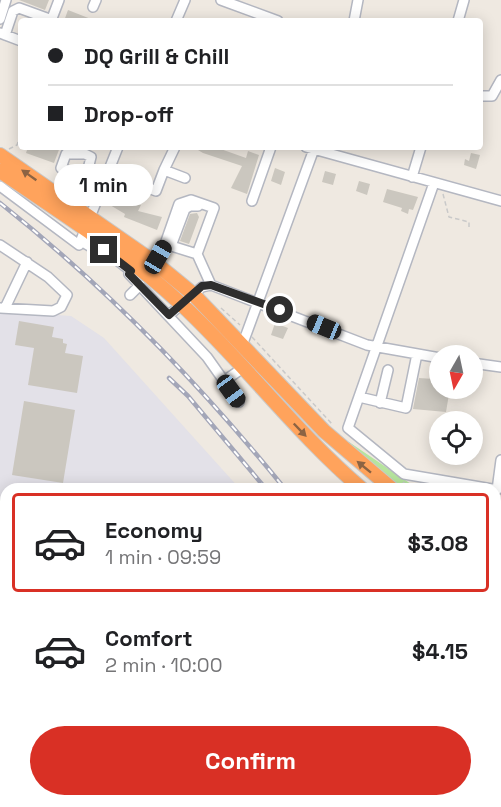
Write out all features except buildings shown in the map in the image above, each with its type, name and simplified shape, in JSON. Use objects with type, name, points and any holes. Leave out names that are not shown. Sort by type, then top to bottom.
[{"type":"highway","points":[[3,154],[154,289],[181,304],[312,442],[356,483]]},
{"type":"highway","points":[[0,171],[86,230],[154,262],[248,340],[324,431],[394,483]]},
{"type":"street","points":[[0,19],[6,0]]},
{"type":"street","points":[[53,18],[59,0]]},
{"type":"street","points":[[177,18],[185,0]]},
{"type":"street","points":[[221,0],[270,18]]},
{"type":"street","points":[[355,18],[358,0]]},
{"type":"street","points":[[459,18],[464,0]]},
{"type":"street","points":[[18,40],[2,34],[14,11],[19,9],[46,18]]},
{"type":"street","points":[[483,96],[492,96],[501,80]]},
{"type":"street","points":[[0,186],[79,245],[105,184],[115,150]]},
{"type":"street","points":[[109,173],[156,191],[174,150]]},
{"type":"street","points":[[252,201],[270,150]]},
{"type":"street","points":[[248,340],[309,150]]},
{"type":"street","points":[[412,177],[420,150]]},
{"type":"street","points":[[335,151],[412,177],[501,201]]},
{"type":"street","points":[[86,177],[92,161],[87,154],[68,152],[61,166],[64,169],[105,184]]},
{"type":"street","points":[[164,170],[185,178]]},
{"type":"street","points":[[437,183],[375,347],[359,396],[343,430],[404,474],[456,483]]},
{"type":"street","points":[[154,262],[168,245],[185,209],[190,206],[214,208],[197,254],[211,285]]},
{"type":"street","points":[[0,244],[27,262],[48,277],[67,295],[61,307],[53,311],[2,308],[27,262]]},
{"type":"street","points":[[168,245],[197,254]]},
{"type":"street","points":[[133,268],[129,274],[140,285],[154,289],[169,315],[207,357],[239,402]]},
{"type":"street","points":[[130,295],[140,285]]},
{"type":"street","points":[[169,315],[202,286],[211,285],[375,347],[429,356]]},
{"type":"street","points":[[359,396],[406,408],[417,354]]},
{"type":"street","points":[[483,365],[501,367]]},
{"type":"street","points":[[224,381],[243,368]]},
{"type":"street","points":[[380,403],[388,370]]},
{"type":"street","points":[[497,483],[501,460]]},
{"type":"path","points":[[3,154],[18,142]]},
{"type":"path","points":[[437,183],[449,217],[470,222],[469,227]]},
{"type":"path","points":[[220,307],[241,327]]},
{"type":"path","points":[[248,340],[343,430]]},
{"type":"shaded area","points":[[0,311],[71,316],[104,338],[235,483],[0,483]]},
{"type":"green space","points":[[349,442],[410,483],[392,483],[347,446]]},
{"type":"railway","points":[[0,203],[77,268],[150,338],[220,412],[280,483]]},
{"type":"railway","points":[[169,378],[188,396],[261,483]]},
{"type":"route","points":[[104,250],[131,271],[129,274],[169,315],[205,285],[220,287],[280,310]]}]
